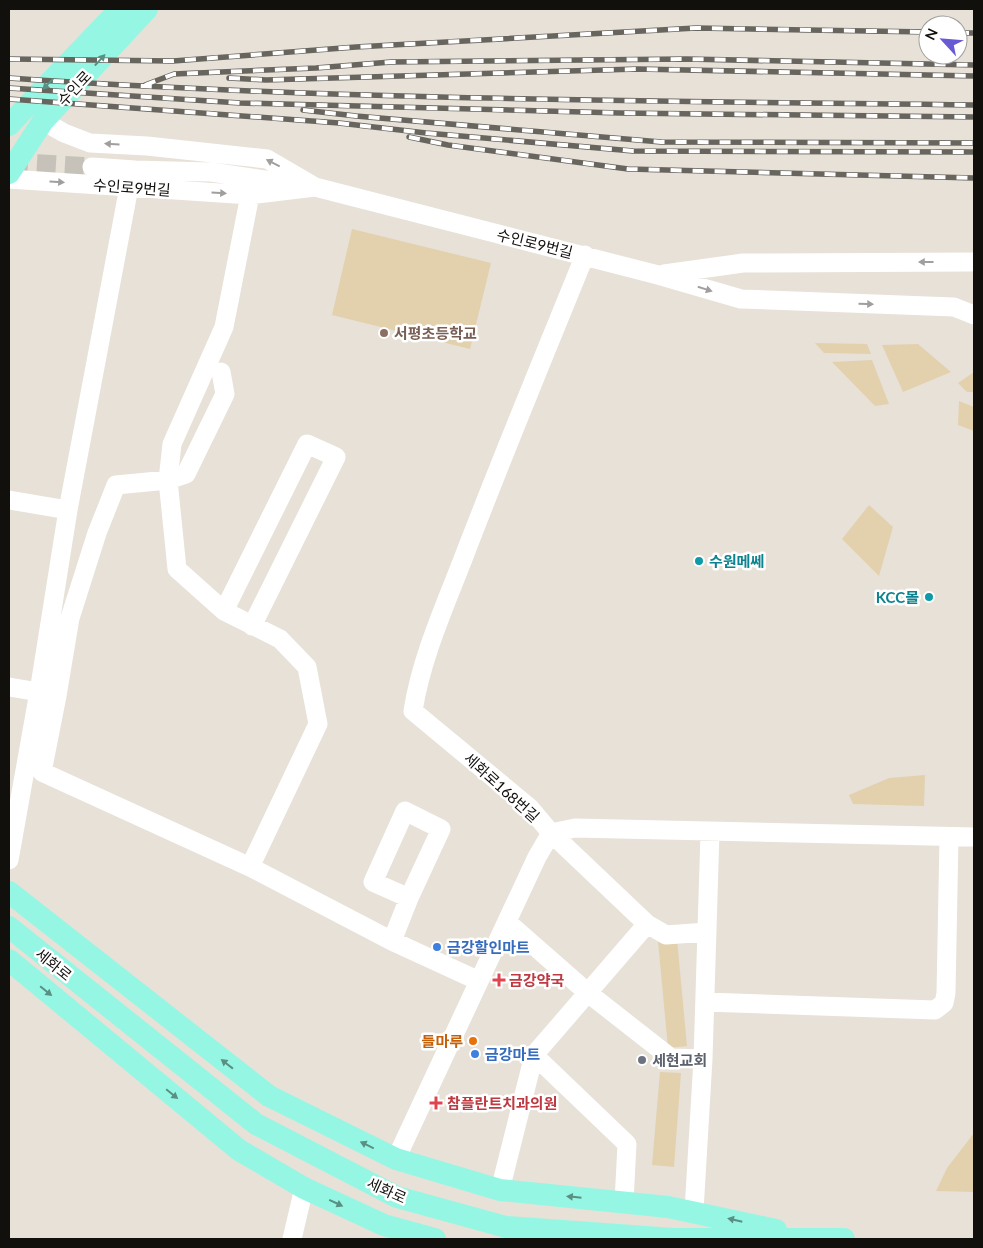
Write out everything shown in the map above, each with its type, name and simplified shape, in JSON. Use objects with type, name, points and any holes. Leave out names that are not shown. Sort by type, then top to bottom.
[{"type":"main road","name":"수인로","points":[[9,173],[43,121],[148,9]]},
{"type":"main road","name":"수인로","points":[[12,121],[118,10]]},
{"type":"main road","points":[[9,892],[269,1096],[396,1159],[500,1190],[694,1211],[816,1239]]},
{"type":"main road","name":"세화로","points":[[9,928],[256,1124],[397,1197],[506,1227],[673,1239],[844,1239]]},
{"type":"main road","points":[[9,960],[239,1150],[304,1188],[384,1225],[435,1239]]},
{"type":"street","name":"수인로9번길","points":[[43,121],[64,134],[90,143],[147,146],[267,159],[315,187],[585,255],[485,502]]},
{"type":"street","points":[[92,166],[135,170],[211,172],[315,187]]},
{"type":"street","name":"수인로9번길","points":[[9,178],[250,195],[315,187]]},
{"type":"street","points":[[9,860],[39,692],[68,510],[129,187]]},
{"type":"street","points":[[250,195],[224,327],[172,444],[168,480],[177,569],[224,611],[280,639],[307,667],[318,724],[250,867]]},
{"type":"street","points":[[585,255],[658,274],[741,299],[954,307],[974,315]]},
{"type":"street","points":[[658,274],[743,263],[974,262]]},
{"type":"street","points":[[741,299],[734,292],[732,286],[736,270],[743,263]]},
{"type":"street","points":[[221,372],[225,394],[186,474],[168,480],[116,486],[97,533],[70,618],[42,772],[250,867],[392,941],[479,981]]},
{"type":"street","points":[[224,611],[307,444],[336,457],[252,626]]},
{"type":"street","points":[[9,500],[68,510]]},
{"type":"street","name":"세화로168번길","points":[[396,1159],[506,922],[537,857],[551,833],[530,808],[413,711],[422,672],[485,502]]},
{"type":"street","points":[[9,687],[39,692]]},
{"type":"street","points":[[551,833],[574,828],[974,837]]},
{"type":"street","points":[[694,1211],[703,1059],[710,832]]},
{"type":"street","points":[[551,833],[647,924],[666,935],[707,932]]},
{"type":"street","points":[[705,1002],[935,1010],[944,1003],[946,993],[949,837]]},
{"type":"street","points":[[392,941],[409,898]]},
{"type":"street","points":[[506,922],[588,993],[671,1058],[703,1059]]},
{"type":"street","points":[[500,1190],[534,1055],[647,924]]},
{"type":"street","points":[[534,1055],[627,1144],[624,1202]]},
{"type":"street","points":[[292,1239],[304,1188]]},
{"type":"shaded area","points":[[352,229],[491,263],[470,349],[332,315]]},
{"type":"shaded area","points":[[815,343],[867,344],[871,354],[824,353]]},
{"type":"shaded area","points":[[918,344],[951,372],[903,392],[882,345]]},
{"type":"shaded area","points":[[872,360],[889,404],[875,406],[832,362]]},
{"type":"shaded area","points":[[974,372],[974,392],[967,392],[958,383]]},
{"type":"shaded area","points":[[959,401],[974,407],[974,431],[958,425]]},
{"type":"shaded area","points":[[869,505],[893,527],[879,576],[842,539]]},
{"type":"shaded area","points":[[925,775],[924,806],[853,804],[849,795],[889,778]]},
{"type":"shaded area","points":[[677,939],[687,1046],[668,1048],[658,941]]},
{"type":"shaded area","points":[[660,1072],[681,1073],[674,1167],[652,1165]]},
{"type":"shaded area","points":[[974,1133],[974,1192],[936,1191],[947,1168]]},
{"type":"tunnel","points":[[9,162],[92,167]]},
{"type":"railway","points":[[9,59],[173,61],[356,47],[696,28],[918,32]]},
{"type":"railway","points":[[968,33],[974,33]]},
{"type":"railway","points":[[145,85],[174,74],[316,68],[391,62],[686,59],[974,65]]},
{"type":"railway","points":[[229,78],[266,80],[638,69],[974,76]]},
{"type":"railway","points":[[9,78],[250,91],[370,95],[974,105]]},
{"type":"railway","points":[[9,88],[240,103],[620,113],[974,117]]},
{"type":"railway","points":[[9,99],[339,123],[426,133],[633,151],[974,152]]},
{"type":"railway","points":[[303,110],[661,142],[974,143]]},
{"type":"railway","points":[[409,137],[448,145],[628,169],[974,178]]},
{"type":"place","name":"서평초등학교","points":[[384,333]]},
{"type":"place","name":"수원메쎄","points":[[699,561]]},
{"type":"place","name":"KCC몰","points":[[929,597]]},
{"type":"place","name":"금강할인마트","points":[[437,947]]},
{"type":"place","name":"금강약국","points":[[499,980]]},
{"type":"place","name":"들마루","points":[[473,1041]]},
{"type":"place","name":"금강마트","points":[[475,1054]]},
{"type":"place","name":"세현교회","points":[[642,1060]]},
{"type":"place","name":"참플란트치과의원","points":[[436,1103]]}]
